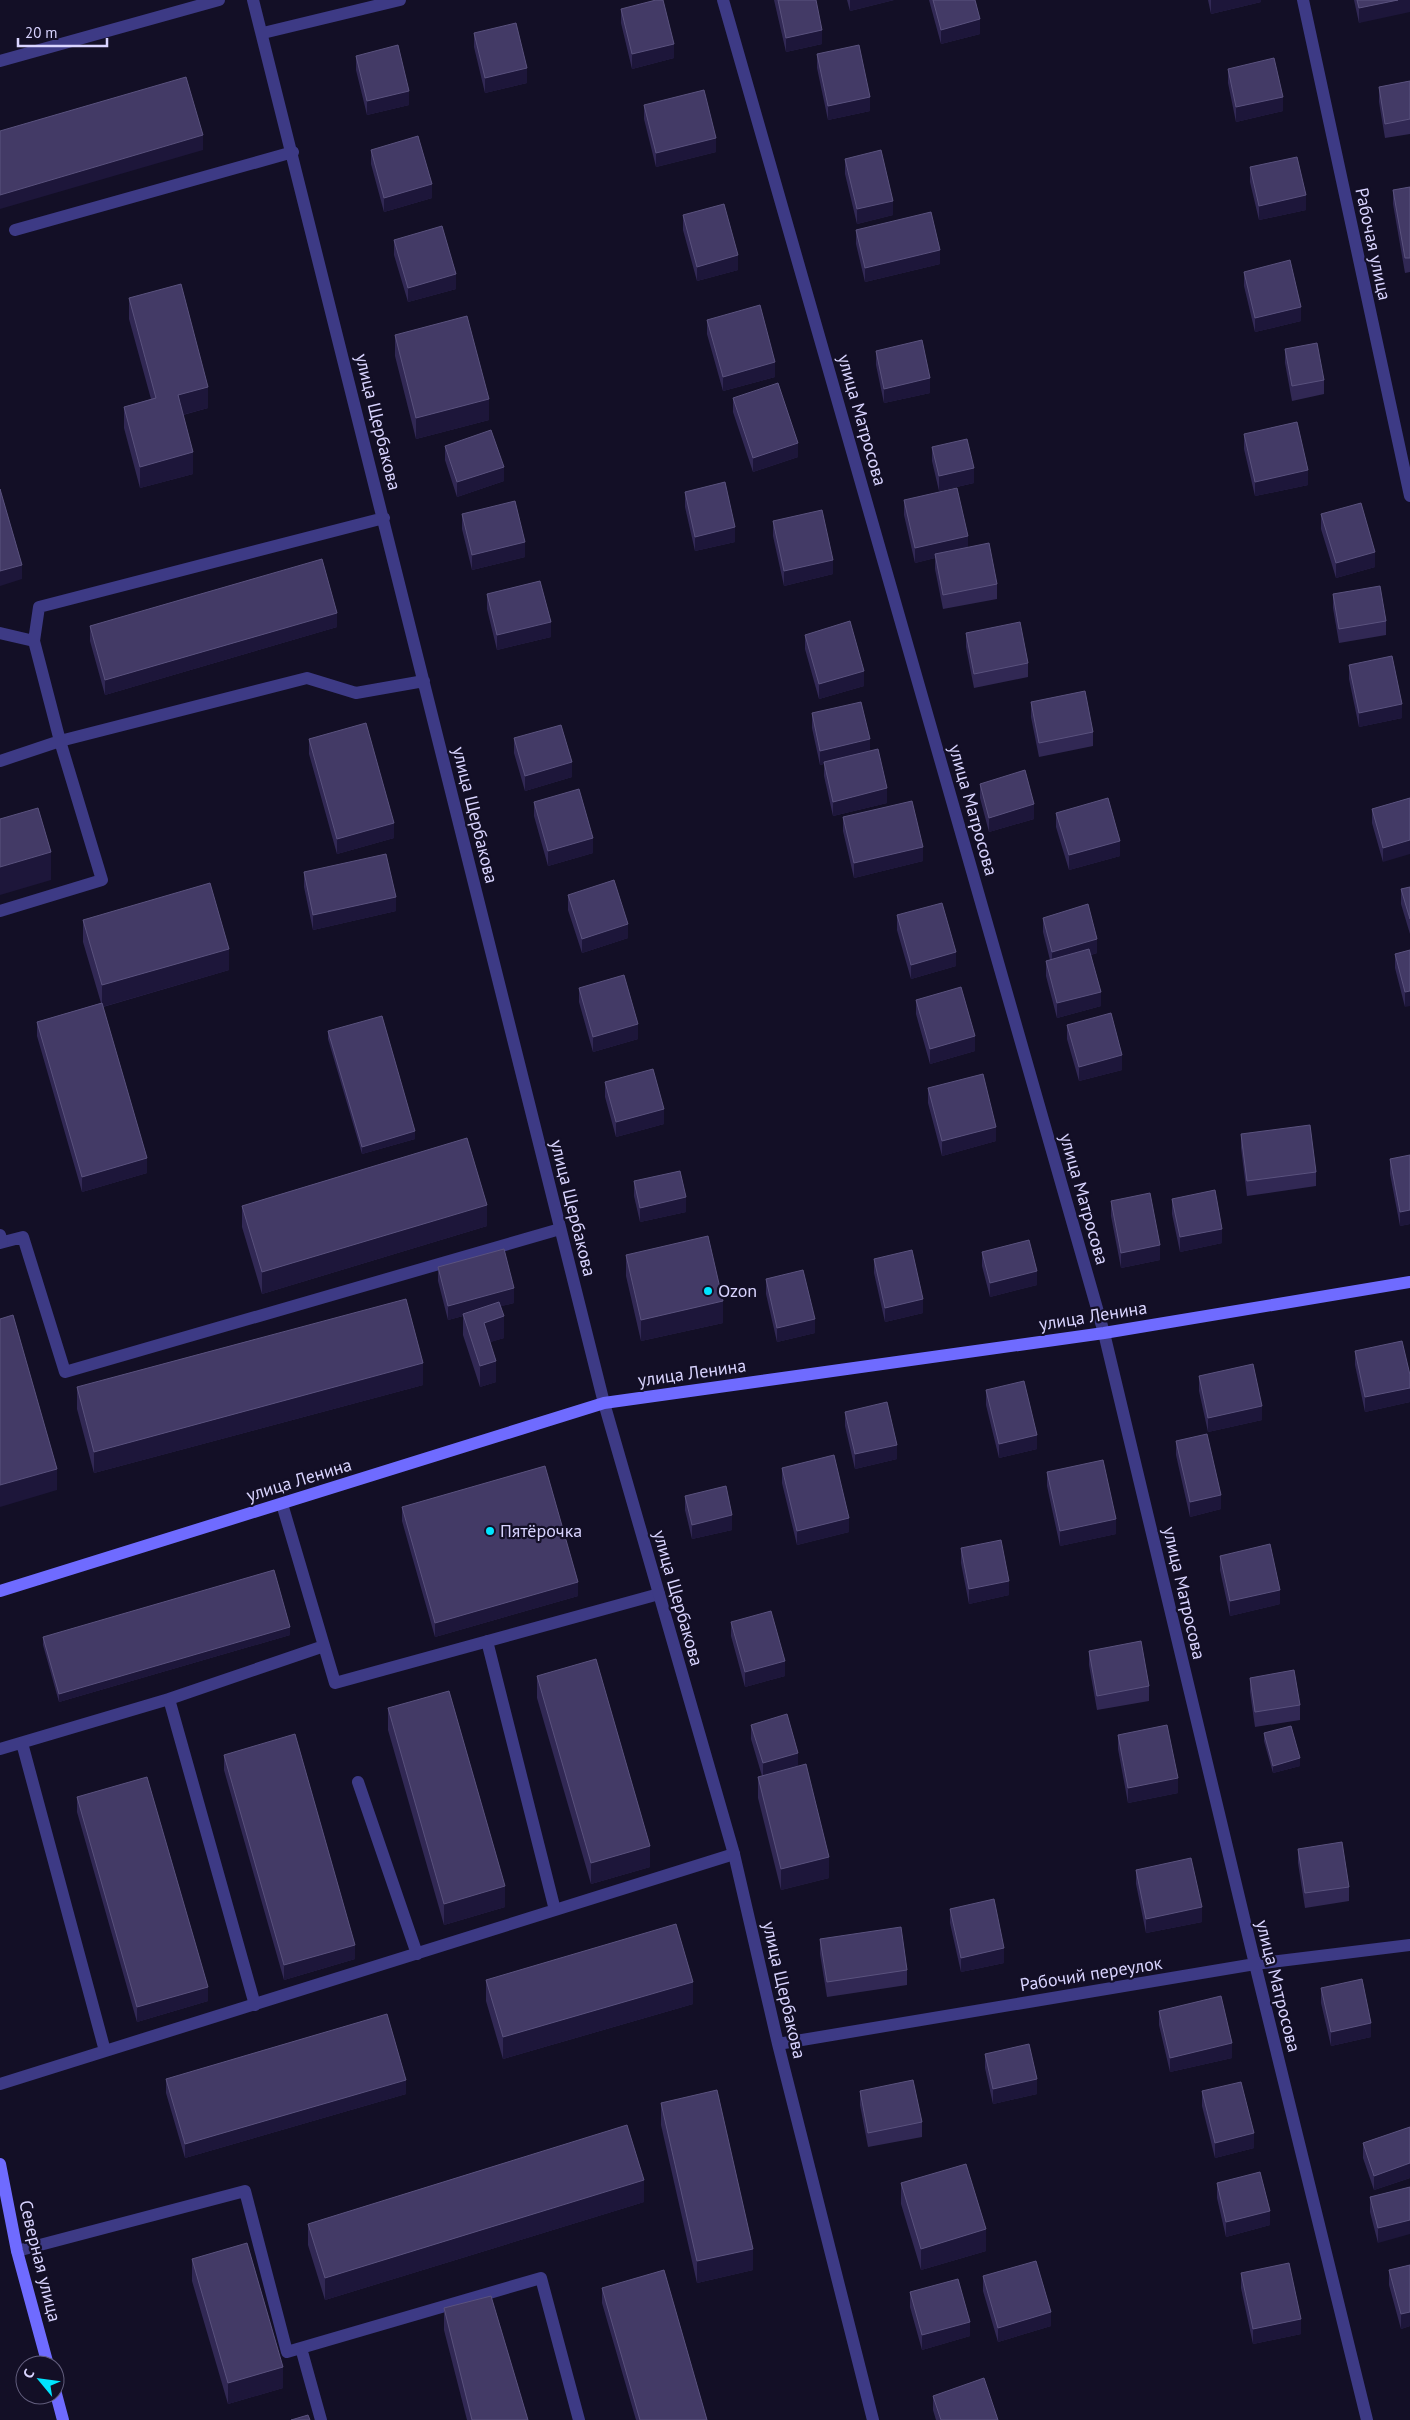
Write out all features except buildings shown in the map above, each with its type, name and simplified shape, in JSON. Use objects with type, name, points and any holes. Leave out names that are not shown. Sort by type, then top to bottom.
[{"type":"street","points":[[0,61],[219,0]]},
{"type":"street","name":"улица Щербакова","points":[[253,0],[293,152],[604,1403],[734,1854],[778,2044],[873,2420]]},
{"type":"street","points":[[263,34],[400,0]]},
{"type":"street","name":"улица Матросова","points":[[723,0],[1104,1333],[1255,1964],[1367,2420]]},
{"type":"street","name":"Рабочая улица","points":[[1303,0],[1410,496]]},
{"type":"street","points":[[16,230],[293,152]]},
{"type":"street","points":[[0,911],[102,880],[60,741],[34,641],[39,607],[384,518]]},
{"type":"street","points":[[0,633],[34,641]]},
{"type":"street","points":[[0,761],[60,741],[307,678],[356,693],[424,681]]},
{"type":"street","points":[[1,1240],[23,1237],[65,1372],[560,1229]]},
{"type":"street","name":"улица Ленина","points":[[0,1591],[604,1403],[1104,1333],[1410,1282]]},
{"type":"street","points":[[282,1504],[335,1683],[659,1594]]},
{"type":"street","points":[[487,1641],[555,1910]]},
{"type":"street","points":[[0,1750],[168,1699],[324,1646]]},
{"type":"street","points":[[168,1699],[255,2005]]},
{"type":"street","points":[[22,1743],[105,2052]]},
{"type":"street","points":[[358,1782],[417,1954]]},
{"type":"street","points":[[0,2084],[734,1854]]},
{"type":"street","name":"Рабочий переулок","points":[[778,2044],[1255,1964],[1410,1945]]},
{"type":"street","name":"Северная улица","points":[[0,2164],[17,2252],[45,2355]]},
{"type":"street","points":[[17,2252],[245,2191],[287,2352],[541,2278],[579,2420]]},
{"type":"street","points":[[301,2348],[321,2420]]},
{"type":"street","points":[[59,2405],[63,2420]]},
{"type":"place","name":"Ozon","points":[[708,1291]]},
{"type":"place","name":"Пятёрочка","points":[[490,1531]]}]
